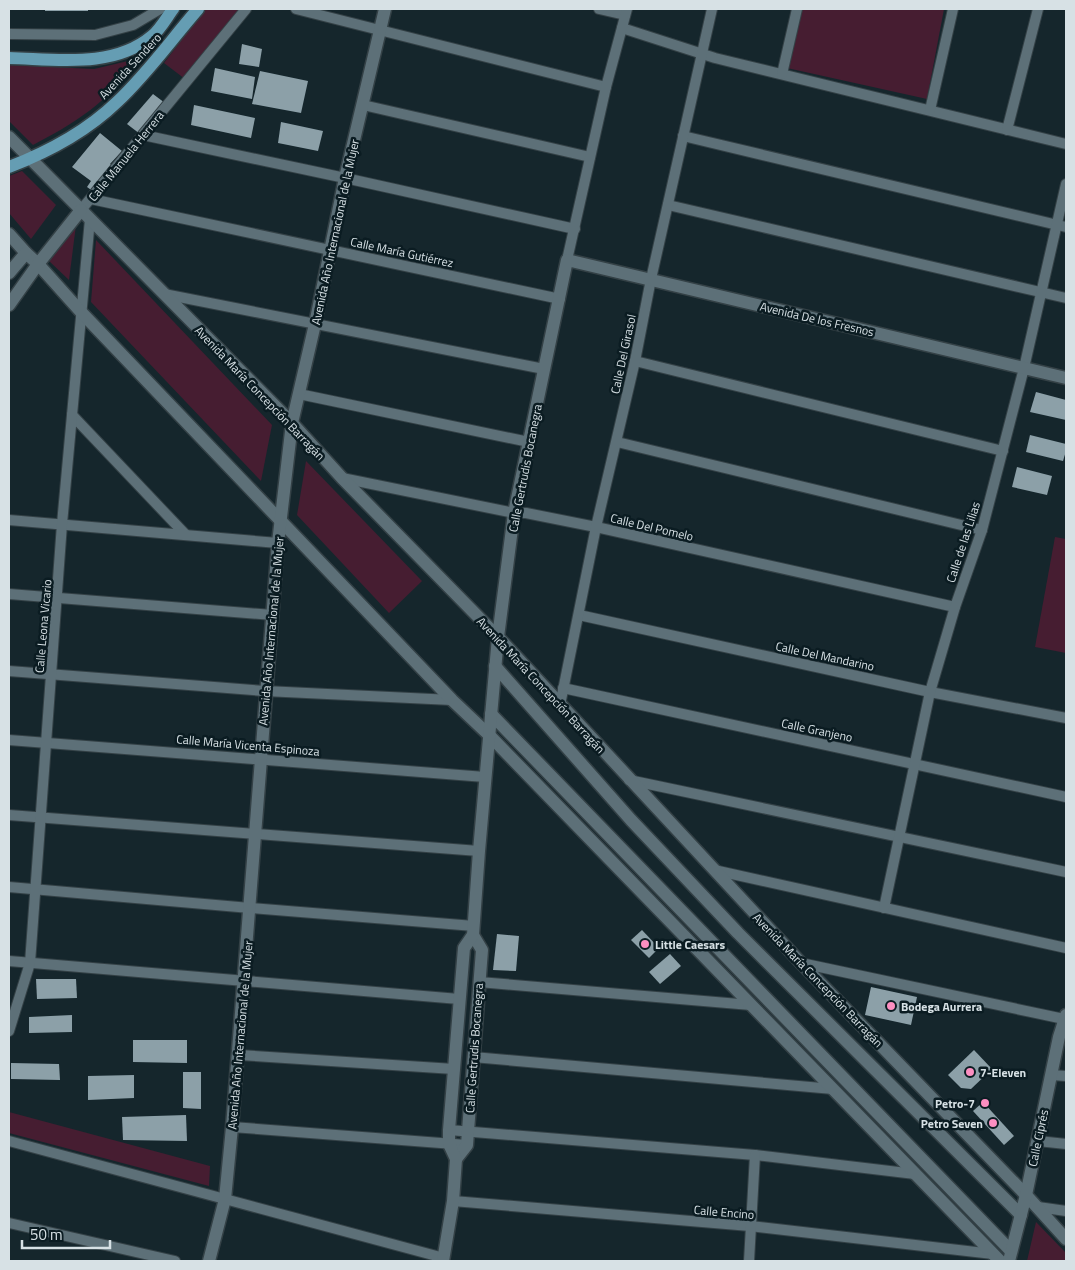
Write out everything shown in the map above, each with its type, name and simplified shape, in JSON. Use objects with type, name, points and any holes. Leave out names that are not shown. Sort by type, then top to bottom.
[{"type":"main road","points":[[9,58],[86,60],[123,53],[152,36],[169,9]]},
{"type":"main road","name":"Avenida Sendero","points":[[9,167],[30,159],[74,136],[116,103],[161,55],[198,9]]},
{"type":"street","points":[[9,34],[95,35],[133,25],[169,9]]},
{"type":"street","name":"Calle Manuela Herrera","points":[[9,304],[38,264],[86,215],[92,199],[246,9]]},
{"type":"street","points":[[296,9],[606,87]]},
{"type":"street","name":"Avenida Año Internacional de la Mujer","points":[[209,1261],[225,1199],[239,1055],[262,759],[265,691],[280,521],[292,423],[385,9]]},
{"type":"street","points":[[599,9],[626,12]]},
{"type":"street","name":"Calle Del Girasol","points":[[560,705],[596,527],[617,442],[651,279],[712,9]]},
{"type":"street","points":[[782,74],[797,9]]},
{"type":"street","points":[[930,110],[952,9]]},
{"type":"street","points":[[1007,130],[1038,9]]},
{"type":"street","name":"Calle Gertrudis Bocanegra","points":[[456,1159],[449,1144],[449,1130],[459,999],[464,948],[473,930],[495,666],[514,513],[590,157],[626,12]]},
{"type":"street","points":[[622,28],[702,54],[1066,144]]},
{"type":"street","points":[[363,105],[590,157]]},
{"type":"street","points":[[143,135],[575,229]]},
{"type":"street","points":[[683,136],[1062,226]]},
{"type":"street","name":"Avenida María Concepción Barragán","points":[[9,137],[292,423],[342,478],[498,637],[801,963],[1038,1207],[1066,1239]]},
{"type":"street","name":"Calle de las Lilias","points":[[884,908],[913,764],[930,692],[955,607],[982,530],[1024,368],[1041,292],[1062,226],[1066,184]]},
{"type":"street","name":"Calle María Gutiérrez","points":[[92,199],[560,299]]},
{"type":"street","points":[[668,205],[1066,298]]},
{"type":"street","name":"Calle Leona Vicario","points":[[9,1031],[30,963],[62,524],[81,312],[86,215]]},
{"type":"street","points":[[9,234],[81,312],[452,700],[489,735],[997,1258]]},
{"type":"street","points":[[9,273],[26,253]]},
{"type":"street","name":"Avenida De los Fresnos","points":[[567,260],[1066,378]]},
{"type":"street","points":[[164,294],[544,369]]},
{"type":"street","points":[[635,361],[1003,451]]},
{"type":"street","points":[[299,394],[529,442]]},
{"type":"street","points":[[72,415],[185,534]]},
{"type":"street","points":[[617,442],[982,530]]},
{"type":"street","name":"Calle Del Pomelo","points":[[342,478],[514,513],[526,513],[596,527],[955,607]]},
{"type":"street","points":[[9,520],[278,543]]},
{"type":"street","points":[[9,594],[273,615]]},
{"type":"street","name":"Calle Del Mandarino","points":[[579,614],[930,692],[1066,718]]},
{"type":"street","name":"Avenida María Concepción Barragán","points":[[495,666],[631,820],[738,933],[1021,1215]]},
{"type":"street","points":[[9,671],[265,691],[452,700]]},
{"type":"street","name":"Calle Granjeno","points":[[563,688],[1066,797]]},
{"type":"street","points":[[491,714],[1010,1256]]},
{"type":"street","name":"Calle María Vicenta Espinoza","points":[[9,740],[485,777]]},
{"type":"street","points":[[628,779],[1066,872]]},
{"type":"street","points":[[9,815],[479,851]]},
{"type":"street","points":[[714,870],[1066,948]]},
{"type":"street","points":[[9,887],[473,930]]},
{"type":"street","name":"Calle Gertrudis Bocanegra","points":[[467,1145],[482,950],[473,930]]},
{"type":"street","points":[[9,961],[459,999]]},
{"type":"street","points":[[801,963],[1065,1017]]},
{"type":"street","points":[[479,982],[751,1005]]},
{"type":"street","name":"Calle Ciprés","points":[[1010,1256],[1026,1195],[1065,1017]]},
{"type":"street","points":[[239,1055],[454,1069]]},
{"type":"street","points":[[473,1057],[833,1089]]},
{"type":"street","points":[[1051,1075],[1066,1076]]},
{"type":"street","points":[[232,1127],[467,1145]]},
{"type":"street","points":[[449,1130],[755,1155],[915,1174]]},
{"type":"street","points":[[9,1141],[443,1260],[456,1159],[467,1145]]},
{"type":"street","points":[[1038,1141],[1066,1144]]},
{"type":"street","points":[[749,1261],[755,1155]]},
{"type":"street","name":"Calle Encino","points":[[452,1201],[750,1226],[997,1258]]},
{"type":"street","points":[[1038,1207],[1066,1210]]},
{"type":"street","points":[[9,1222],[175,1261]]},
{"type":"shaded area","points":[[205,9],[244,9],[185,79],[164,63]]},
{"type":"shaded area","points":[[800,9],[944,9],[927,99],[787,68]]},
{"type":"shaded area","points":[[165,33],[109,94],[84,115],[65,127],[33,145],[9,121],[9,65],[94,69],[128,61]]},
{"type":"shaded area","points":[[22,171],[56,205],[31,239],[9,213],[9,176]]},
{"type":"shaded area","points":[[76,225],[69,280],[48,260]]},
{"type":"shaded area","points":[[96,240],[272,425],[261,481],[91,302]]},
{"type":"shaded area","points":[[306,461],[422,581],[389,613],[297,515]]},
{"type":"shaded area","points":[[1055,537],[1066,539],[1066,653],[1035,647]]},
{"type":"shaded area","points":[[9,1112],[210,1166],[209,1186],[9,1133]]},
{"type":"shaded area","points":[[1036,1222],[1066,1253],[1066,1261],[1027,1261]]},
{"type":"building","points":[[45,9],[88,9],[88,11],[45,11]]},
{"type":"building","points":[[242,44],[262,49],[259,67],[239,64]]},
{"type":"building","points":[[215,68],[255,77],[252,99],[211,91]]},
{"type":"building","points":[[260,71],[308,81],[301,113],[252,104]]},
{"type":"building","points":[[153,94],[165,103],[140,134],[127,124]]},
{"type":"building","points":[[194,105],[255,118],[251,138],[191,125]]},
{"type":"building","points":[[281,122],[323,131],[318,151],[278,143]]},
{"type":"building","points":[[100,133],[122,151],[110,164],[115,168],[94,192],[87,187],[91,181],[72,167]]},
{"type":"building","points":[[1036,392],[1066,400],[1066,420],[1030,412]]},
{"type":"building","points":[[1030,435],[1066,444],[1063,461],[1026,452]]},
{"type":"building","points":[[1017,467],[1052,476],[1047,495],[1012,487]]},
{"type":"building","name":"Little Caesars","points":[[642,930],[659,948],[649,958],[631,940]]},
{"type":"building","points":[[497,934],[519,936],[516,971],[493,970]]},
{"type":"building","points":[[670,954],[681,966],[660,984],[649,972]]},
{"type":"building","points":[[36,979],[76,979],[77,998],[37,999]]},
{"type":"building","name":"Bodega Aurrera","points":[[871,987],[917,997],[911,1025],[865,1015]]},
{"type":"building","points":[[72,1015],[72,1032],[29,1033],[29,1017]]},
{"type":"building","points":[[133,1040],[187,1040],[187,1063],[133,1062]]},
{"type":"building","name":"7-Eleven","points":[[974,1050],[992,1069],[971,1089],[961,1088],[948,1075]]},
{"type":"building","points":[[11,1063],[59,1064],[60,1080],[11,1079]]},
{"type":"building","points":[[183,1072],[201,1072],[201,1109],[183,1108]]},
{"type":"building","points":[[134,1075],[134,1098],[88,1100],[88,1076]]},
{"type":"building","name":"Petro Seven","points":[[983,1102],[1014,1136],[1004,1145],[973,1111]]},
{"type":"building","points":[[186,1115],[187,1141],[123,1140],[122,1117]]},
{"type":"place","name":"Little Caesars","points":[[645,944]]},
{"type":"place","name":"Bodega Aurrera","points":[[891,1006]]},
{"type":"place","name":"7-Eleven","points":[[970,1072]]},
{"type":"place","name":"Petro-7","points":[[985,1103]]},
{"type":"place","name":"Petro Seven","points":[[993,1123]]}]
